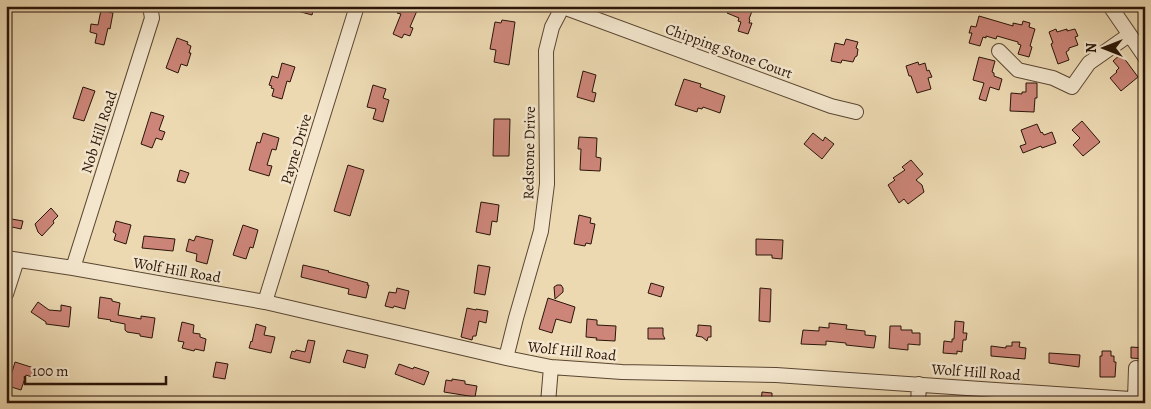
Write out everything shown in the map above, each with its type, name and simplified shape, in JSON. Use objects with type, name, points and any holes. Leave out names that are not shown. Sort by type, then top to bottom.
[{"type":"street","name":"Nob Hill Road","points":[[73,268],[152,18],[150,6]]},
{"type":"street","name":"Payne Drive","points":[[265,302],[357,6]]},
{"type":"street","points":[[1110,6],[1145,57]]},
{"type":"street","name":"Chipping Stone Court","points":[[563,7],[831,106],[856,112]]},
{"type":"street","name":"Redstone Drive","points":[[506,358],[541,231],[547,184],[546,51],[552,27],[563,7]]},
{"type":"street","points":[[999,51],[1018,70],[1053,78],[1072,87],[1089,63],[1129,35]]},
{"type":"street","name":"Wolf Hill Road","points":[[11,259],[265,302],[550,367],[622,372],[776,375],[1140,400]]},
{"type":"street","points":[[6,294],[11,259]]},
{"type":"street","points":[[548,403],[550,367]]},
{"type":"street","points":[[1136,368],[1140,400]]},
{"type":"street","points":[[918,403],[919,384]]},
{"type":"building","points":[[287,6],[314,6],[312,15],[287,8]]},
{"type":"building","points":[[400,6],[419,6],[410,27],[413,28],[410,36],[404,34],[402,38],[393,34],[401,14],[397,13]]},
{"type":"building","points":[[730,6],[754,6],[749,19],[749,23],[752,23],[748,34],[738,31],[741,22],[738,21],[739,18],[727,13]]},
{"type":"building","points":[[101,10],[113,13],[104,45],[95,43],[97,34],[90,32],[91,24],[98,25]]},
{"type":"building","points":[[979,16],[1013,26],[1013,23],[1022,25],[1023,21],[1030,23],[1029,27],[1035,29],[1029,57],[1018,54],[1021,45],[1018,42],[997,36],[996,39],[983,37],[980,46],[969,43],[972,33],[969,33],[971,26],[976,27]]},
{"type":"building","points":[[502,20],[515,22],[509,65],[494,62],[496,50],[490,49],[495,22],[501,23]]},
{"type":"building","points":[[1056,29],[1057,32],[1075,29],[1078,36],[1075,37],[1078,45],[1069,48],[1066,52],[1069,60],[1058,64],[1049,32]]},
{"type":"building","points":[[177,38],[188,42],[187,44],[191,46],[187,66],[181,64],[178,73],[166,68]]},
{"type":"building","points":[[846,39],[858,42],[856,48],[858,49],[857,56],[853,62],[842,60],[841,63],[831,61],[835,43],[844,45]]},
{"type":"building","points":[[1121,54],[1138,77],[1121,91],[1110,78],[1119,68],[1113,61]]},
{"type":"building","points":[[979,57],[995,61],[992,72],[994,76],[1002,79],[999,90],[990,87],[986,101],[979,99],[984,83],[973,80]]},
{"type":"building","points":[[918,62],[919,65],[925,63],[927,71],[929,70],[932,77],[928,78],[931,89],[917,93],[906,66]]},
{"type":"building","points":[[282,63],[295,67],[290,82],[287,81],[282,99],[272,96],[274,89],[269,85],[272,76],[278,78]]},
{"type":"building","points":[[583,71],[596,75],[592,92],[596,93],[594,102],[577,97]]},
{"type":"building","points":[[684,79],[701,84],[700,87],[725,96],[720,113],[703,107],[702,109],[698,108],[697,112],[675,105]]},
{"type":"building","points":[[1026,83],[1037,83],[1037,98],[1035,98],[1034,112],[1010,111],[1011,93],[1022,94],[1022,92],[1026,92]]},
{"type":"building","points":[[373,85],[386,89],[383,98],[389,100],[383,122],[373,119],[376,109],[367,107]]},
{"type":"building","points":[[83,87],[95,91],[84,121],[73,118]]},
{"type":"building","points":[[151,112],[164,116],[159,130],[165,132],[162,140],[156,138],[152,148],[141,144]]},
{"type":"building","points":[[494,119],[510,119],[509,156],[493,156]]},
{"type":"building","points":[[1082,121],[1100,142],[1083,156],[1073,145],[1080,138],[1072,130]]},
{"type":"building","points":[[1037,124],[1044,135],[1052,132],[1056,143],[1023,153],[1020,146],[1026,144],[1021,130]]},
{"type":"building","points":[[263,133],[279,138],[276,150],[272,149],[267,165],[272,166],[269,176],[249,170],[257,142],[260,143]]},
{"type":"building","points":[[813,133],[823,141],[825,137],[834,144],[822,159],[804,144]]},
{"type":"building","points":[[579,137],[597,138],[596,157],[601,158],[600,171],[580,170],[581,149],[578,149]]},
{"type":"building","points":[[911,160],[923,174],[916,180],[922,185],[924,192],[908,204],[904,199],[899,203],[888,185],[895,180],[893,178],[905,170],[902,167]]},
{"type":"building","points":[[348,165],[364,170],[350,216],[334,211]]},
{"type":"building","points":[[180,170],[189,173],[185,183],[177,181]]},
{"type":"building","points":[[481,202],[499,205],[497,222],[492,221],[490,235],[476,232]]},
{"type":"building","points":[[51,208],[58,216],[42,236],[35,224]]},
{"type":"building","points":[[579,215],[591,218],[590,223],[595,224],[591,244],[586,243],[585,246],[574,244]]},
{"type":"building","points":[[6,218],[23,221],[21,229],[12,227],[9,241],[6,240]]},
{"type":"building","points":[[116,221],[131,225],[126,244],[114,240],[116,234],[113,232]]},
{"type":"building","points":[[243,225],[258,230],[253,248],[250,247],[246,259],[233,255]]},
{"type":"building","points":[[144,236],[175,239],[173,251],[142,248]]},
{"type":"building","points":[[196,236],[213,240],[207,264],[196,261],[197,254],[186,251],[189,239],[194,241]]},
{"type":"building","points":[[756,239],[783,240],[782,259],[772,258],[772,255],[756,255]]},
{"type":"building","points":[[303,265],[368,283],[366,298],[348,294],[349,289],[301,277]]},
{"type":"building","points":[[478,265],[490,267],[485,295],[474,293]]},
{"type":"building","points":[[651,283],[664,287],[661,297],[648,293]]},
{"type":"building","points":[[561,285],[563,292],[555,299],[554,287]]},
{"type":"building","points":[[397,288],[409,291],[405,309],[385,306],[389,292],[396,293]]},
{"type":"building","points":[[760,288],[771,289],[770,322],[759,321]]},
{"type":"building","points":[[100,297],[112,299],[112,301],[120,303],[118,315],[141,319],[141,316],[155,318],[152,338],[127,332],[125,324],[98,318]]},
{"type":"building","points":[[548,298],[575,307],[571,323],[556,319],[552,333],[539,329]]},
{"type":"building","points":[[38,302],[49,310],[61,311],[61,305],[71,307],[69,327],[46,324],[46,322],[31,312]]},
{"type":"building","points":[[467,308],[488,311],[486,323],[479,321],[476,336],[473,336],[472,340],[461,337]]},
{"type":"building","points":[[587,319],[597,320],[597,325],[616,326],[615,341],[596,340],[597,338],[586,337]]},
{"type":"building","points":[[955,321],[964,322],[963,333],[967,333],[966,340],[963,340],[962,352],[957,351],[957,354],[943,353],[944,341],[952,342],[952,339],[954,339]]},
{"type":"building","points":[[182,322],[194,325],[193,333],[200,334],[200,337],[206,339],[204,351],[182,348],[184,342],[178,341]]},
{"type":"building","points":[[829,323],[847,325],[846,329],[865,331],[865,335],[876,336],[874,348],[826,341],[826,345],[801,344],[803,330],[819,331],[819,327],[829,328]]},
{"type":"building","points":[[256,324],[266,327],[264,335],[275,337],[271,353],[249,348]]},
{"type":"building","points":[[698,325],[711,326],[711,337],[708,337],[707,341],[702,337],[696,336]]},
{"type":"building","points":[[890,326],[901,326],[901,330],[912,330],[912,333],[920,333],[920,345],[908,344],[908,350],[889,348]]},
{"type":"building","points":[[648,328],[663,328],[665,339],[648,339]]},
{"type":"building","points":[[308,340],[315,341],[310,363],[290,358],[292,351],[305,352]]},
{"type":"building","points":[[1012,342],[1020,342],[1019,347],[1026,348],[1025,359],[991,356],[991,346],[1006,348],[1006,346],[1012,346]]},
{"type":"building","points":[[1131,347],[1145,348],[1145,359],[1131,358]]},
{"type":"building","points":[[347,350],[368,355],[365,368],[343,362]]},
{"type":"building","points":[[1102,351],[1111,351],[1111,356],[1114,356],[1114,362],[1116,362],[1115,377],[1100,377],[1100,356],[1102,356]]},
{"type":"building","points":[[1049,353],[1080,355],[1079,367],[1049,363]]},
{"type":"building","points":[[15,362],[34,368],[32,377],[26,375],[21,390],[8,386]]},
{"type":"building","points":[[216,362],[228,364],[225,379],[213,377]]},
{"type":"building","points":[[399,364],[429,372],[424,385],[395,374]]},
{"type":"building","points":[[452,379],[465,381],[465,384],[477,386],[475,397],[444,392],[446,380],[452,381]]},
{"type":"building","points":[[762,392],[772,393],[772,403],[761,403]]}]
